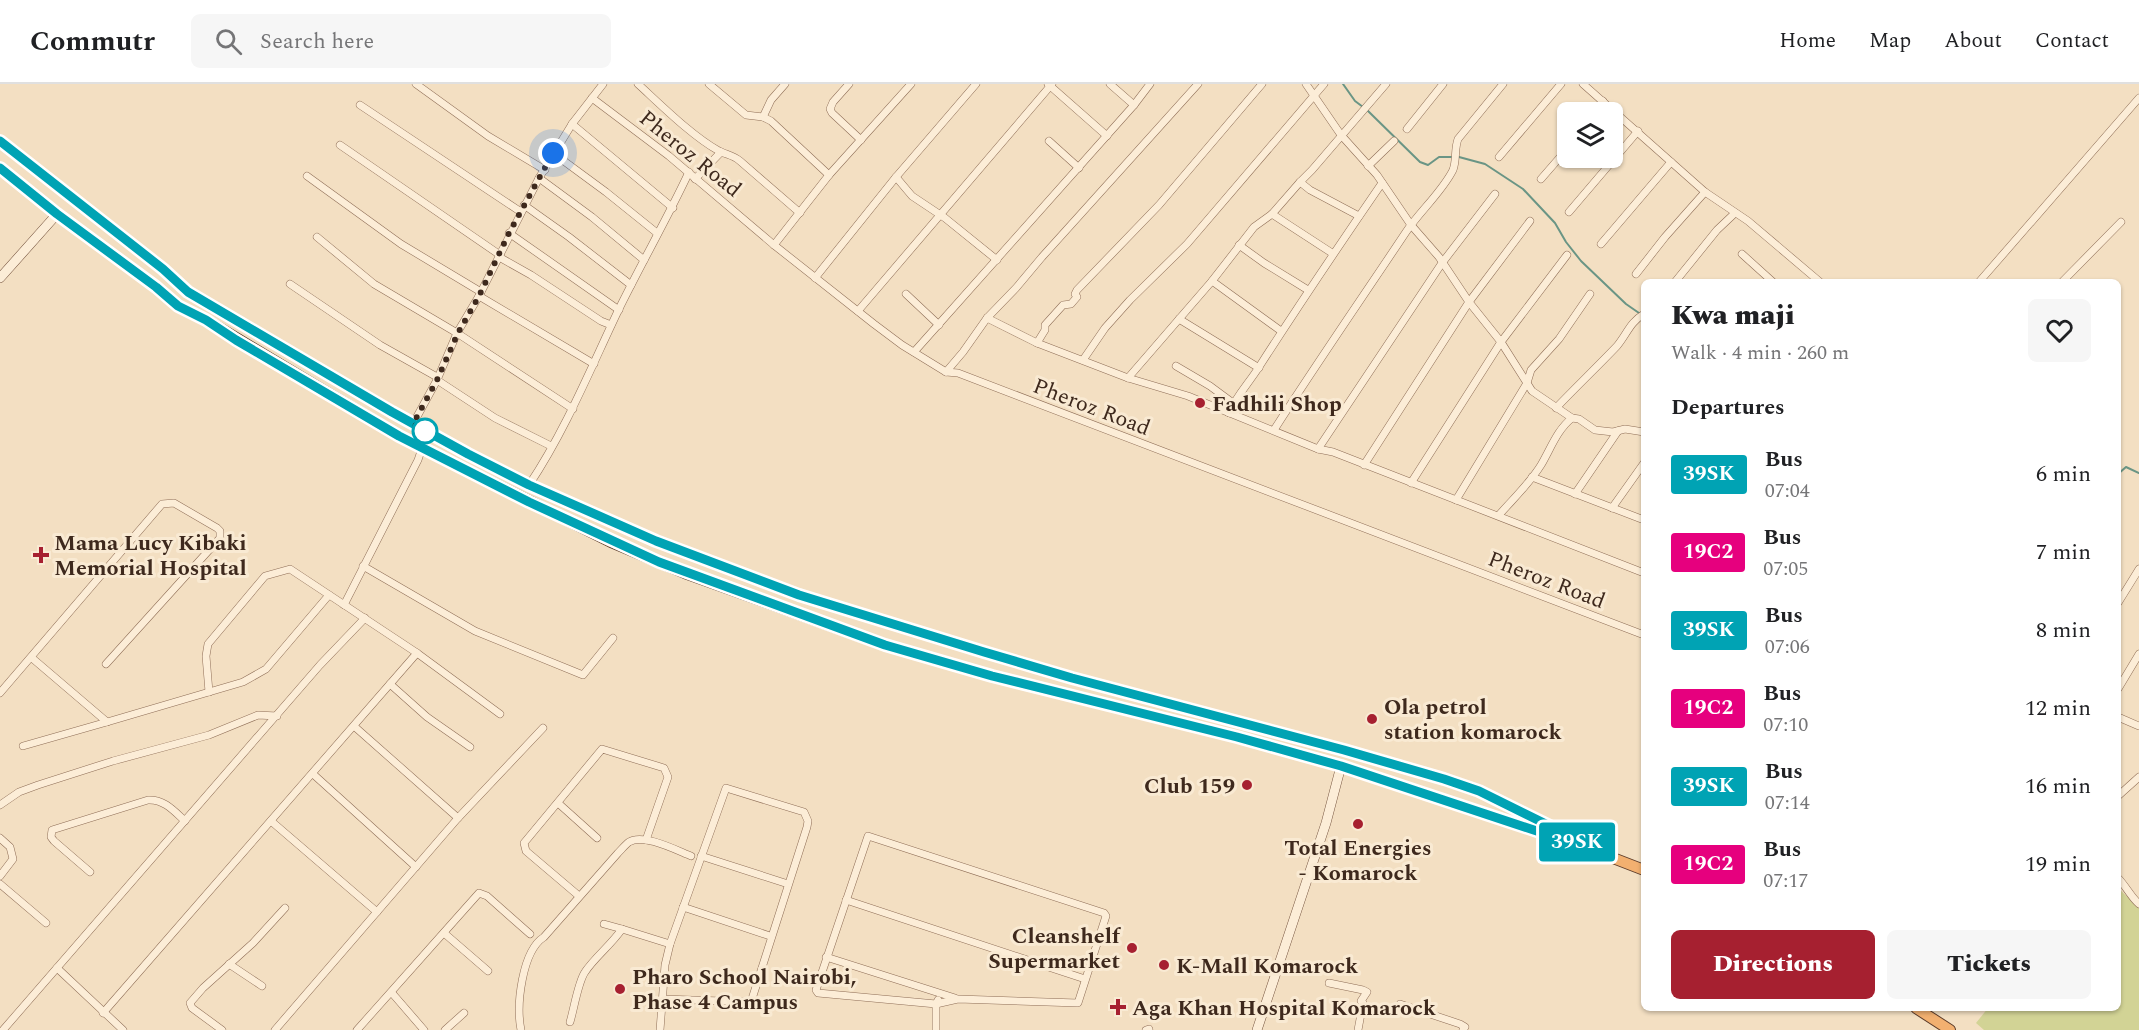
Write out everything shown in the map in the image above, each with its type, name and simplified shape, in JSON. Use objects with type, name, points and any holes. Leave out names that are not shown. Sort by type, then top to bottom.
[{"type":"highway","points":[[0,141],[163,269],[188,292],[413,424],[529,485],[656,541],[799,595],[1028,665],[1359,753],[1479,791],[1556,829],[1582,846]]},
{"type":"highway","points":[[0,168],[178,306],[206,320],[376,424],[611,542],[685,573],[885,645],[992,676],[1228,735],[1341,766],[1582,846],[1641,869]]},
{"type":"highway","points":[[1921,1011],[1950,1030]]},
{"type":"main road","points":[[0,278],[57,214]]},
{"type":"main road","points":[[1257,1030],[1326,823],[1341,766]]},
{"type":"street","points":[[416,84],[488,136],[544,170]]},
{"type":"street","points":[[413,424],[539,178],[572,124],[603,84]]},
{"type":"street","points":[[638,84],[661,106],[721,152],[730,153],[800,213]]},
{"type":"street","points":[[709,84],[746,115],[763,117],[771,121],[829,175]]},
{"type":"street","points":[[763,117],[771,100],[784,84]]},
{"type":"street","points":[[849,84],[833,102],[830,109],[861,140]]},
{"type":"street","points":[[774,245],[829,175],[911,84]]},
{"type":"street","points":[[815,278],[896,177],[976,84]]},
{"type":"street","points":[[1110,84],[1134,105]]},
{"type":"street","points":[[914,352],[1079,168],[1150,84]]},
{"type":"street","points":[[946,372],[987,318],[1198,84]]},
{"type":"street","points":[[1037,343],[1045,330],[1045,325],[1063,305],[1071,303],[1077,297],[1075,294],[1077,290],[1159,205],[1262,84]]},
{"type":"street","points":[[1306,84],[1341,135],[1382,183],[1411,225],[1501,342],[1532,391],[1572,418],[1579,419],[1595,430],[1625,429],[1641,432]]},
{"type":"street","points":[[1083,360],[1105,328],[1187,244],[1324,84]]},
{"type":"street","points":[[1128,378],[1212,281],[1254,227],[1272,214],[1386,84]]},
{"type":"street","points":[[1407,129],[1443,84]]},
{"type":"street","points":[[1274,430],[1411,225],[1450,175],[1456,157],[1454,149],[1458,139],[1503,84]]},
{"type":"street","points":[[1499,157],[1561,84]]},
{"type":"street","points":[[1583,84],[1705,192],[1756,227],[1817,279]]},
{"type":"street","points":[[858,311],[942,215],[1050,85],[1107,136]]},
{"type":"street","name":"Pheroz Road","points":[[592,98],[689,172],[815,278],[914,352],[946,372],[958,373],[1641,634]]},
{"type":"street","points":[[1982,279],[2139,98]]},
{"type":"street","points":[[360,105],[569,237],[630,285]]},
{"type":"street","points":[[572,124],[673,208]]},
{"type":"street","points":[[1569,212],[1638,131]]},
{"type":"street","points":[[1049,141],[1079,168]]},
{"type":"street","points":[[1368,166],[1394,141]]},
{"type":"street","points":[[340,145],[499,256],[601,321],[611,325]]},
{"type":"street","points":[[695,179],[721,152]]},
{"type":"street","points":[[553,153],[657,233]]},
{"type":"street","points":[[1542,179],[1557,161]]},
{"type":"street","points":[[1601,244],[1671,162]]},
{"type":"street","points":[[529,485],[543,466],[551,446],[573,410],[630,285],[673,208],[689,172]]},
{"type":"street","points":[[307,176],[401,244],[594,364]]},
{"type":"street","points":[[896,177],[912,196],[942,215],[997,260]]},
{"type":"street","points":[[539,178],[644,260]]},
{"type":"street","points":[[1300,182],[1359,216]]},
{"type":"street","points":[[1229,413],[1233,403],[1259,368],[1332,253],[1382,183]]},
{"type":"street","points":[[1636,274],[1705,192]]},
{"type":"street","points":[[1318,449],[1442,263],[1495,194]]},
{"type":"street","points":[[1677,279],[1735,213]]},
{"type":"street","points":[[1272,214],[1332,253]]},
{"type":"street","points":[[1364,465],[1469,302],[1530,221]]},
{"type":"street","points":[[2065,279],[2121,222]]},
{"type":"street","points":[[509,233],[619,309]]},
{"type":"street","points":[[317,237],[374,284],[458,333],[573,410]]},
{"type":"street","points":[[1239,245],[1308,290]]},
{"type":"street","points":[[1742,254],[1770,279]]},
{"type":"street","points":[[1411,483],[1501,342],[1567,255]]},
{"type":"street","points":[[1212,281],[1281,332]]},
{"type":"street","points":[[290,284],[380,345],[437,379],[495,418],[551,446]]},
{"type":"street","points":[[906,294],[939,325]]},
{"type":"street","points":[[1456,500],[1527,383],[1532,370],[1559,339],[1590,294]]},
{"type":"street","points":[[1556,408],[1617,346],[1628,333],[1629,327],[1640,316]]},
{"type":"street","points":[[987,318],[1037,343],[1128,378],[1188,396],[1318,449],[1333,452],[1499,515],[1641,572]]},
{"type":"street","points":[[1179,319],[1259,368]]},
{"type":"street","points":[[1176,366],[1233,403]]},
{"type":"street","points":[[1499,515],[1542,464],[1547,451],[1556,441],[1557,435],[1572,418]]},
{"type":"street","points":[[1575,494],[1618,431]]},
{"type":"street","points":[[344,605],[422,448]]},
{"type":"street","points":[[1612,508],[1641,467]]},
{"type":"street","points":[[1532,477],[1641,519]]},
{"type":"street","points":[[0,693],[162,504],[174,502],[218,528],[220,538],[106,664]]},
{"type":"street","points":[[363,566],[475,630],[583,675],[614,638]]},
{"type":"street","points":[[209,692],[206,656],[208,644],[265,576],[290,569],[417,653],[500,714]]},
{"type":"street","points":[[2121,598],[2139,569]]},
{"type":"street","points":[[23,746],[243,682],[266,669],[329,595]]},
{"type":"street","points":[[3,1030],[320,665],[365,618]]},
{"type":"street","points":[[103,1013],[417,653]]},
{"type":"street","points":[[2121,684],[2139,654]]},
{"type":"street","points":[[32,658],[107,722]]},
{"type":"street","points":[[390,684],[427,717],[470,747]]},
{"type":"street","points":[[0,805],[19,792],[38,784],[209,735],[258,716],[277,716]]},
{"type":"street","points":[[2121,718],[2139,726]]},
{"type":"street","points":[[354,727],[458,818]]},
{"type":"street","points":[[275,1030],[458,818],[543,728]]},
{"type":"street","points":[[579,896],[526,851],[524,843],[602,749],[664,768],[668,777],[646,840]]},
{"type":"street","points":[[313,774],[416,867]]},
{"type":"street","points":[[2121,794],[2138,781]]},
{"type":"street","points":[[660,1030],[665,965],[670,944],[725,790],[735,789],[804,812],[807,816],[807,827],[770,936],[751,1002],[663,999]]},
{"type":"street","points":[[90,872],[54,841],[51,837],[52,830],[148,800],[164,803],[185,821]]},
{"type":"street","points":[[558,803],[597,838]]},
{"type":"street","points":[[271,822],[377,912]]},
{"type":"street","points":[[826,957],[957,999],[1078,1003],[1106,916],[1104,913],[868,836],[826,957],[816,990],[820,994],[936,1004],[957,999]]},
{"type":"street","points":[[0,838],[10,847],[13,859],[0,876]]},
{"type":"street","points":[[521,1030],[518,1002],[532,950],[629,842],[637,839],[646,840],[691,856]]},
{"type":"street","points":[[701,856],[788,884]]},
{"type":"street","points":[[2121,881],[2130,896],[2139,904]]},
{"type":"street","points":[[0,884],[46,923]]},
{"type":"street","points":[[357,1030],[479,893],[487,896],[530,934]]},
{"type":"street","points":[[846,900],[1085,979]]},
{"type":"street","points":[[222,1030],[192,1008],[190,1003],[285,908]]},
{"type":"street","points":[[683,908],[770,936]]},
{"type":"street","points":[[604,924],[670,944]]},
{"type":"street","points":[[570,1022],[585,971],[622,929]]},
{"type":"street","points":[[444,933],[488,971]]},
{"type":"street","points":[[229,964],[262,986]]},
{"type":"street","points":[[57,968],[123,1030]]},
{"type":"street","points":[[1329,983],[1367,992],[1360,1001],[1363,1003],[1358,1030]]},
{"type":"street","points":[[392,993],[424,1030]]},
{"type":"street","points":[[936,1030],[936,1004],[940,995]]},
{"type":"street","points":[[1400,1004],[1460,1023],[1465,1027],[1462,1030]]},
{"type":"street","points":[[445,1030],[465,1012]]},
{"type":"green space","points":[[2121,891],[2139,908],[2139,1030],[1984,1030],[1976,1023],[1986,1011],[2121,1011]]},
{"type":"waterway","points":[[1343,84],[1355,101],[1363,107]]},
{"type":"waterway","points":[[1367,110],[1420,162],[1428,165],[1439,157],[1459,157],[1485,164],[1523,189],[1555,223],[1581,261],[1626,304],[1639,313]]},
{"type":"waterway","points":[[2121,471],[2126,467],[2139,473]]},
{"type":"bus line","name":"39SK","points":[[0,141],[163,269],[188,292],[413,424],[529,485],[598,517],[799,595],[1072,678],[1222,716],[1444,779],[1479,791],[1556,829],[1582,846],[1341,766],[1237,737],[992,676],[885,645],[685,573],[611,542],[376,424],[206,320],[178,306],[0,168]]},
{"type":"place","name":"Fadhili Shop","points":[[1200,403]]},
{"type":"place","name":"Mama Lucy Kibaki Memorial Hospital","points":[[41,555]]},
{"type":"place","name":"Ola petrol station komarock","points":[[1372,719]]},
{"type":"place","name":"Club 159","points":[[1247,785]]},
{"type":"place","name":"Total Energies - Komarock","points":[[1358,824]]},
{"type":"place","name":"Cleanshelf Supermarket","points":[[1132,948]]},
{"type":"place","name":"K-Mall Komarock","points":[[1164,965]]},
{"type":"place","name":"Pharo School Nairobi, Phase 4 Campus","points":[[620,989]]},
{"type":"place","name":"Aga Khan Hospital Komarock","points":[[1118,1007]]},
{"type":"route","points":[[425,431],[413,424],[499,257],[509,233],[553,153]]}]
